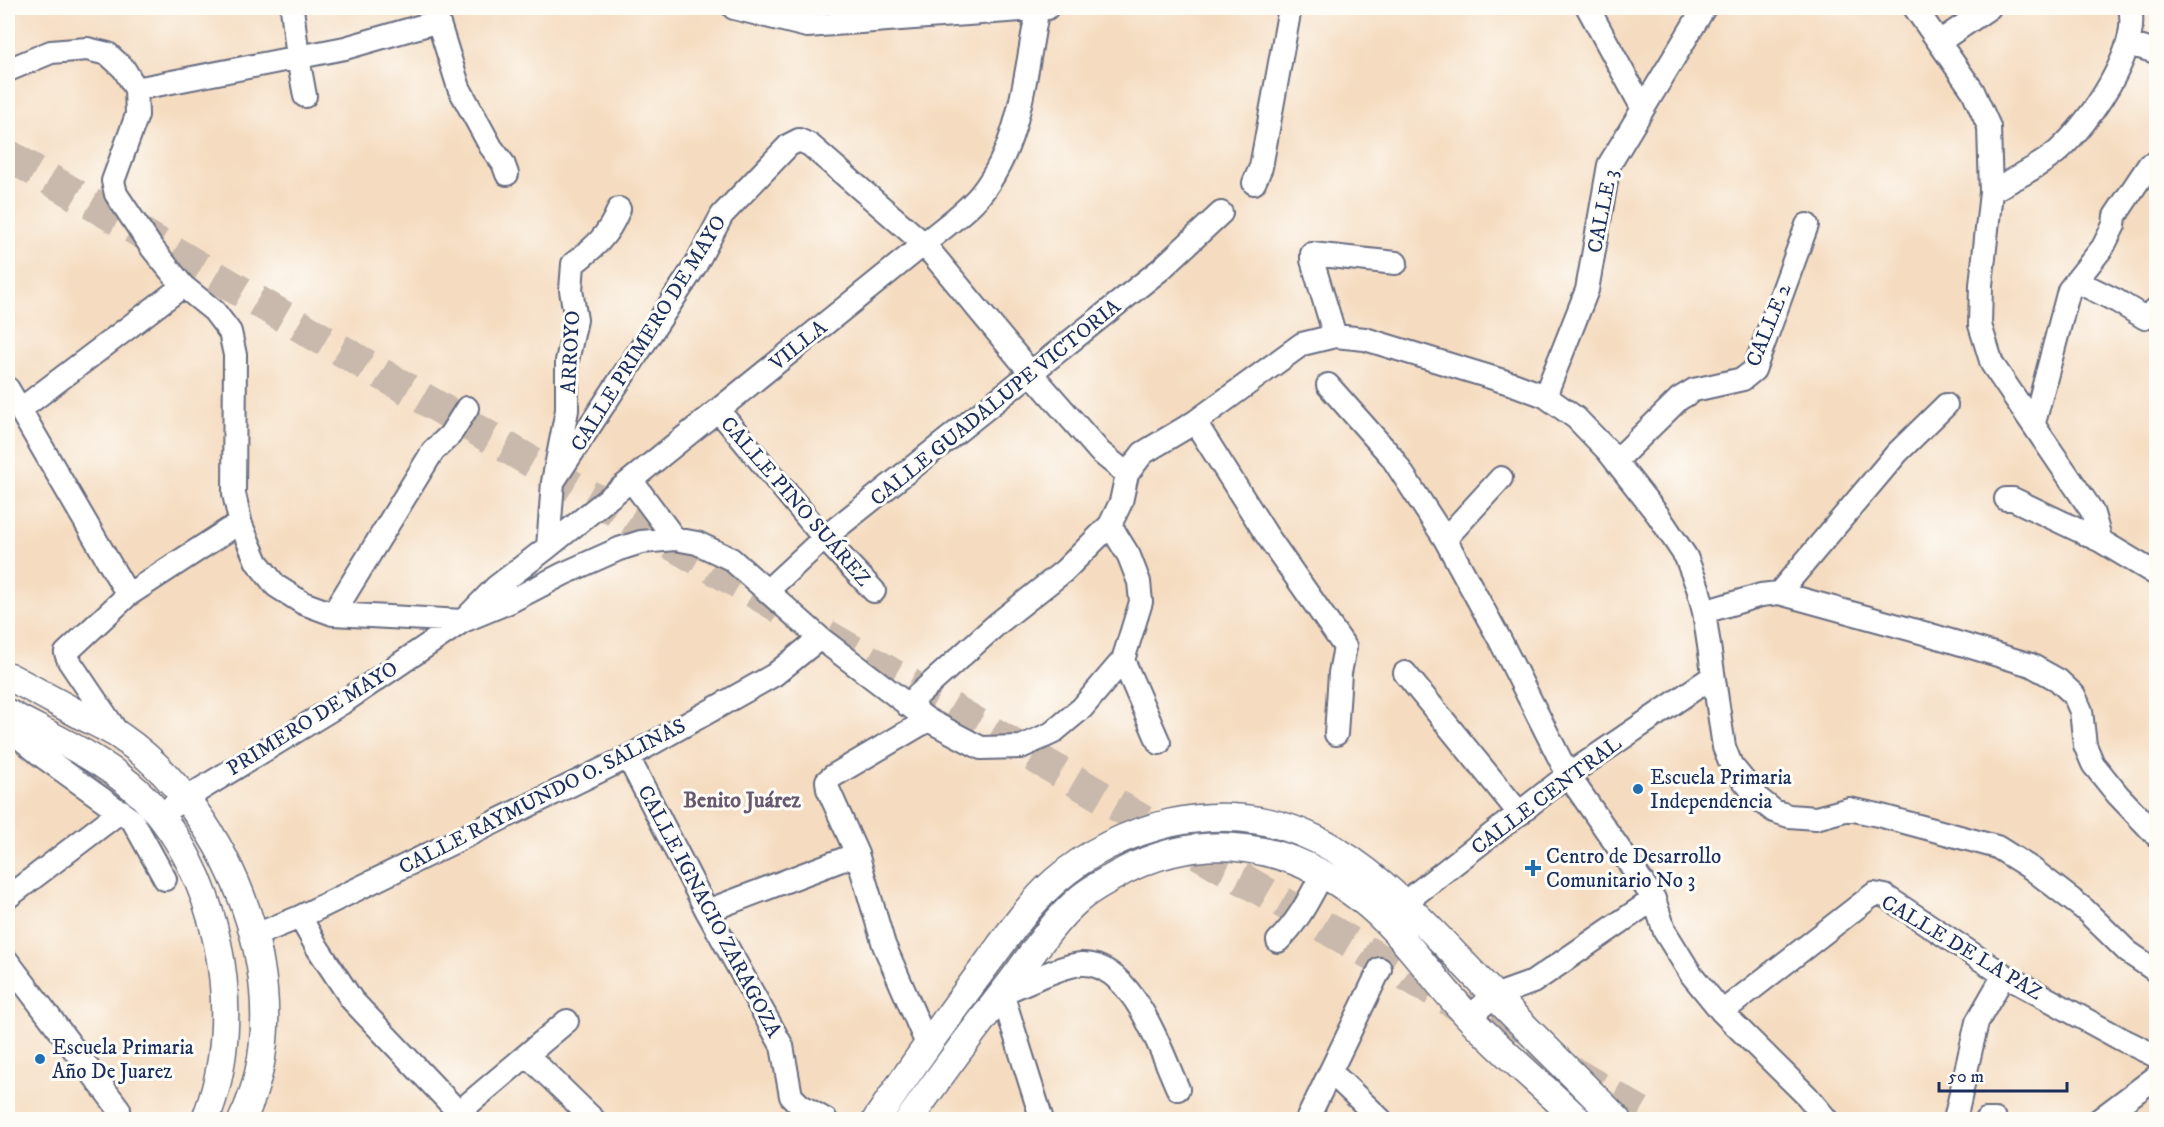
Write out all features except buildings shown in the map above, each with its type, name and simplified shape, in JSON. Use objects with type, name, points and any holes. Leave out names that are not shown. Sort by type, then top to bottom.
[{"type":"main road","points":[[8,676],[120,736],[159,769],[186,798],[207,827],[231,870],[254,936],[260,964],[265,1012],[264,1047],[257,1079],[242,1119]]},
{"type":"main road","points":[[8,713],[103,765],[135,789],[160,814],[184,850],[205,897],[218,949],[222,982],[225,1034],[220,1068],[212,1102],[205,1119]]},
{"type":"main road","points":[[876,1119],[927,1044],[1019,922],[1053,882],[1090,855],[1152,828],[1188,819],[1229,817],[1275,824],[1308,834],[1343,853],[1374,876],[1394,910],[1469,1017],[1578,1119]]},
{"type":"main road","points":[[909,1119],[945,1067],[1002,993],[1057,922],[1079,899],[1105,881],[1144,861],[1181,850],[1214,846],[1246,849],[1306,866],[1358,897],[1394,910],[1494,996],[1618,1119]]},
{"type":"street","points":[[292,8],[305,96]]},
{"type":"street","points":[[734,8],[807,26],[830,16],[1041,8]]},
{"type":"street","name":"VILLA","points":[[463,621],[496,587],[548,548],[924,244],[979,196],[1000,163],[1015,130],[1041,8]]},
{"type":"street","points":[[1254,183],[1261,167],[1290,8]]},
{"type":"street","points":[[1588,8],[1643,109]]},
{"type":"street","name":"CALLE 3","points":[[1545,396],[1587,290],[1609,165],[1704,8]]},
{"type":"street","points":[[1915,8],[1973,91],[1989,127],[1991,192],[1981,285],[1980,326],[1992,364],[2092,511],[2101,541]]},
{"type":"street","points":[[1939,42],[1989,8]]},
{"type":"street","points":[[1991,192],[2056,152],[2085,121],[2106,90],[2129,44],[2132,15],[2130,8]]},
{"type":"street","points":[[136,89],[345,48],[432,23],[439,24],[459,88],[503,163],[507,174]]},
{"type":"street","points":[[2129,44],[2157,52]]},
{"type":"street","points":[[8,70],[51,52],[87,49],[108,54],[124,69],[136,89],[137,115],[113,181],[117,195],[140,230],[183,286],[214,311],[230,332],[234,355],[234,494],[242,525],[257,562],[276,586],[303,603],[333,614],[463,621],[509,602],[619,549],[641,542],[675,539],[697,543],[731,560],[768,590],[820,638],[928,720],[981,748],[1021,747],[1052,732],[1082,708],[1124,660],[1141,602],[1139,582],[1129,556],[1110,525]]},
{"type":"street","name":"CALLE PRIMERO DE MAYO","points":[[553,482],[695,266],[722,215],[789,145],[799,140],[810,145],[924,244]]},
{"type":"street","points":[[2034,423],[2069,290],[2103,247],[2114,225],[2115,216],[2149,165]]},
{"type":"street","name":"ARROYO","points":[[548,548],[553,482],[567,410],[567,361],[576,320],[571,290],[573,264],[602,241],[619,209]]},
{"type":"street","name":"CALLE GUADALUPE VICTORIA","points":[[768,590],[824,538],[1161,269],[1221,213]]},
{"type":"street","name":"CALLE 2","points":[[1616,461],[1679,399],[1694,390],[1743,379],[1754,370],[1807,225]]},
{"type":"street","points":[[924,244],[1100,452],[1127,474]]},
{"type":"street","points":[[1335,336],[1312,254],[1396,263]]},
{"type":"street","points":[[2076,281],[2151,314]]},
{"type":"street","points":[[21,409],[183,286]]},
{"type":"street","points":[[907,705],[997,624],[1065,571],[1110,525],[1121,502],[1127,474],[1143,453],[1194,422],[1302,344],[1335,336],[1365,339],[1545,396],[1576,418],[1616,461],[1658,515],[1686,557],[1704,612],[1724,747],[1731,765],[1760,800],[1774,811],[1789,816],[1816,818],[1849,809],[1997,847],[2032,869],[2084,909],[2128,952],[2157,971]]},
{"type":"street","points":[[1329,385],[1391,456],[1445,539],[1500,640],[1568,775],[1654,899],[1665,932],[1691,974],[1722,1012],[1807,1096],[1827,1119]]},
{"type":"street","points":[[8,389],[128,595]]},
{"type":"street","points":[[1779,593],[1897,453],[1946,405]]},
{"type":"street","points":[[333,614],[434,451],[450,435],[467,408]]},
{"type":"street","name":"CALLE PINO SUÁREZ","points":[[718,410],[824,538],[874,591]]},
{"type":"street","points":[[1194,422],[1266,534],[1345,647],[1340,673],[1336,734]]},
{"type":"street","points":[[1445,539],[1502,478]]},
{"type":"street","points":[[631,480],[675,539]]},
{"type":"street","points":[[2006,499],[2013,499],[2101,541],[2157,574]]},
{"type":"street","points":[[120,736],[66,653],[128,595],[228,530],[242,525]]},
{"type":"street","points":[[1704,612],[1761,595],[1779,593],[2031,665],[2058,680],[2074,695],[2081,711],[2085,746],[2093,764],[2118,795],[2157,835]]},
{"type":"street","name":"PRIMERO DE MAYO","points":[[160,814],[342,703],[463,621]]},
{"type":"street","name":"CALLE RAYMUNDO O. SALINAS","points":[[254,936],[300,917],[628,757],[774,675],[820,638]]},
{"type":"street","points":[[1124,660],[1159,743]]},
{"type":"street","points":[[1405,674],[1520,814]]},
{"type":"street","name":"CALLE CENTRAL","points":[[1394,910],[1568,775],[1712,677]]},
{"type":"street","points":[[927,1044],[884,945],[857,854],[828,789],[827,781],[928,720]]},
{"type":"street","points":[[8,721],[20,738],[42,756],[133,821],[143,835],[165,879]]},
{"type":"street","name":"CALLE IGNACIO ZARAGOZA","points":[[628,757],[707,911],[782,1046],[791,1096],[800,1105],[826,1119]]},
{"type":"street","points":[[8,897],[121,811]]},
{"type":"street","points":[[707,911],[857,854]]},
{"type":"street","points":[[1278,941],[1301,915],[1322,874]]},
{"type":"street","name":"CALLE DE LA PAZ","points":[[1722,1012],[1874,894],[1885,896],[2004,975],[2121,1039],[2157,1056]]},
{"type":"street","points":[[1469,1017],[1494,996],[1533,982],[1654,899]]},
{"type":"street","points":[[300,917],[352,1000],[463,1115],[567,1021]]},
{"type":"street","points":[[8,962],[119,1109]]},
{"type":"street","points":[[1042,1119],[1002,993],[1059,970],[1081,964],[1097,967],[1113,975],[1139,1003],[1178,1089]]},
{"type":"street","points":[[1307,1119],[1332,1073],[1380,969]]},
{"type":"street","points":[[1955,1119],[1977,1022],[2004,975]]},
{"type":"street","points":[[528,1056],[594,1119]]},
{"type":"street","points":[[1332,1073],[1381,1119]]},
{"type":"street","points":[[2099,1119],[2157,1077]]},
{"type":"street","points":[[1986,1119],[1995,1119]]},
{"type":"tunnel","points":[[8,155],[786,611]]},
{"type":"tunnel","points":[[826,635],[1654,1120]]},
{"type":"place","name":"Escuela Primaria Independencia","points":[[1638,789]]},
{"type":"place","name":"Centro de Desarrollo Comunitario No 3","points":[[1533,868]]},
{"type":"place","name":"Escuela Primaria Año De Juarez","points":[[40,1059]]},
{"type":"district","name":"Benito Juárez","points":[[742,799]]}]
